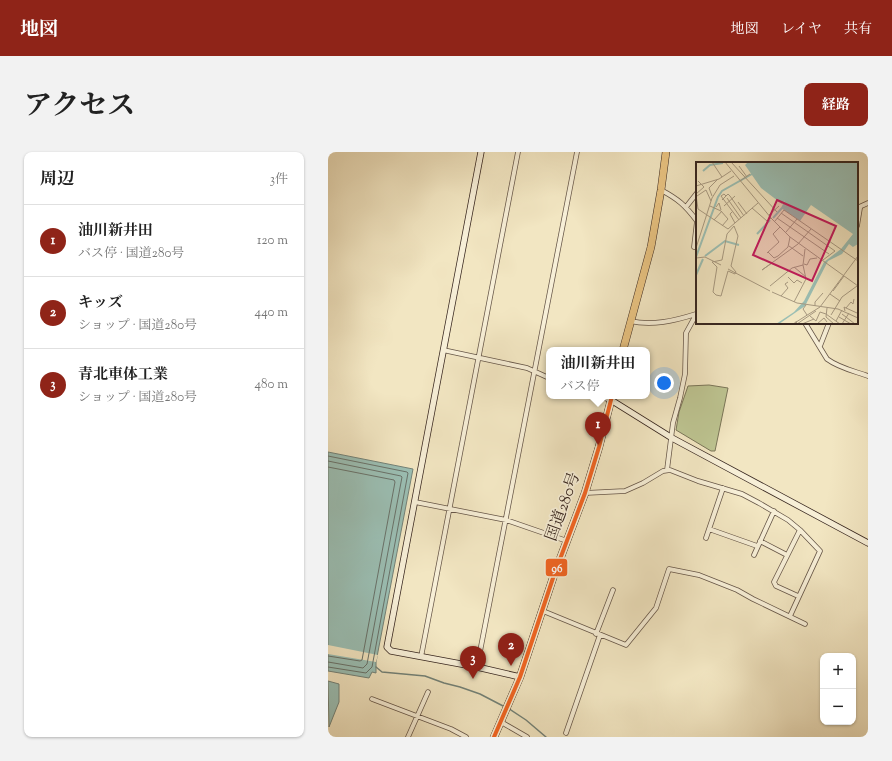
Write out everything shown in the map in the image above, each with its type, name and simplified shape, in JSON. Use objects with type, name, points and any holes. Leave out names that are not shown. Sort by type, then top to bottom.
[{"type":"highway","points":[[624,347],[652,247],[666,152]]},
{"type":"highway","name":"国道280号","points":[[494,737],[520,677],[585,493],[599,447],[611,399]]},
{"type":"street","points":[[481,152],[387,643],[391,651],[478,667],[520,677]]},
{"type":"street","points":[[421,657],[518,152]]},
{"type":"street","points":[[478,667],[577,152]]},
{"type":"street","points":[[661,190],[676,198],[696,219]]},
{"type":"street","points":[[686,207],[696,194]]},
{"type":"street","points":[[858,208],[868,203]]},
{"type":"street","points":[[696,229],[694,247],[696,247]]},
{"type":"street","points":[[630,322],[643,324],[676,321],[696,314]]},
{"type":"street","points":[[667,470],[673,423],[685,374],[686,333],[696,314]]},
{"type":"street","points":[[805,324],[827,359],[832,363],[850,371],[868,376]]},
{"type":"street","points":[[820,346],[829,324]]},
{"type":"street","points":[[443,350],[528,368],[546,377]]},
{"type":"street","points":[[613,399],[672,438],[868,543]]},
{"type":"street","points":[[585,493],[625,491],[643,484],[655,475],[667,470],[742,494],[788,520],[820,551],[790,616]]},
{"type":"street","points":[[706,538],[723,488]]},
{"type":"street","points":[[415,502],[506,520],[567,541]]},
{"type":"street","points":[[754,555],[774,512]]},
{"type":"street","points":[[709,529],[758,546]]},
{"type":"street","points":[[798,596],[776,586],[774,582],[800,530]]},
{"type":"street","points":[[760,541],[787,555]]},
{"type":"street","points":[[543,611],[626,645],[656,608],[669,569],[699,575],[737,590],[805,624]]},
{"type":"street","points":[[566,733],[613,590]]},
{"type":"street","points":[[408,737],[428,692]]},
{"type":"street","points":[[372,698],[451,729],[466,737]]},
{"type":"street","points":[[501,722],[527,737]]},
{"type":"green space","points":[[709,385],[728,388],[715,451],[711,451],[676,430],[679,412],[688,386]]},
{"type":"water","points":[[328,452],[413,469],[376,662],[376,673],[372,672],[369,678],[328,671]]},
{"type":"water","points":[[328,681],[339,684],[339,702],[329,727]]},
{"type":"pier","points":[[328,645],[378,655],[376,662],[328,654]]},
{"type":"waterway","points":[[376,667],[382,672],[425,676],[480,694],[505,707]]},
{"type":"waterway","points":[[508,708],[526,720],[546,737]]},
{"type":"transit line","name":"96","points":[[494,737],[520,677],[554,575],[585,493],[611,399]]},
{"type":"place","name":"油川新井田","points":[[598,445]]},
{"type":"place","name":"キッズ","points":[[511,666]]},
{"type":"place","name":"青北車体工業","points":[[473,679]]}]
